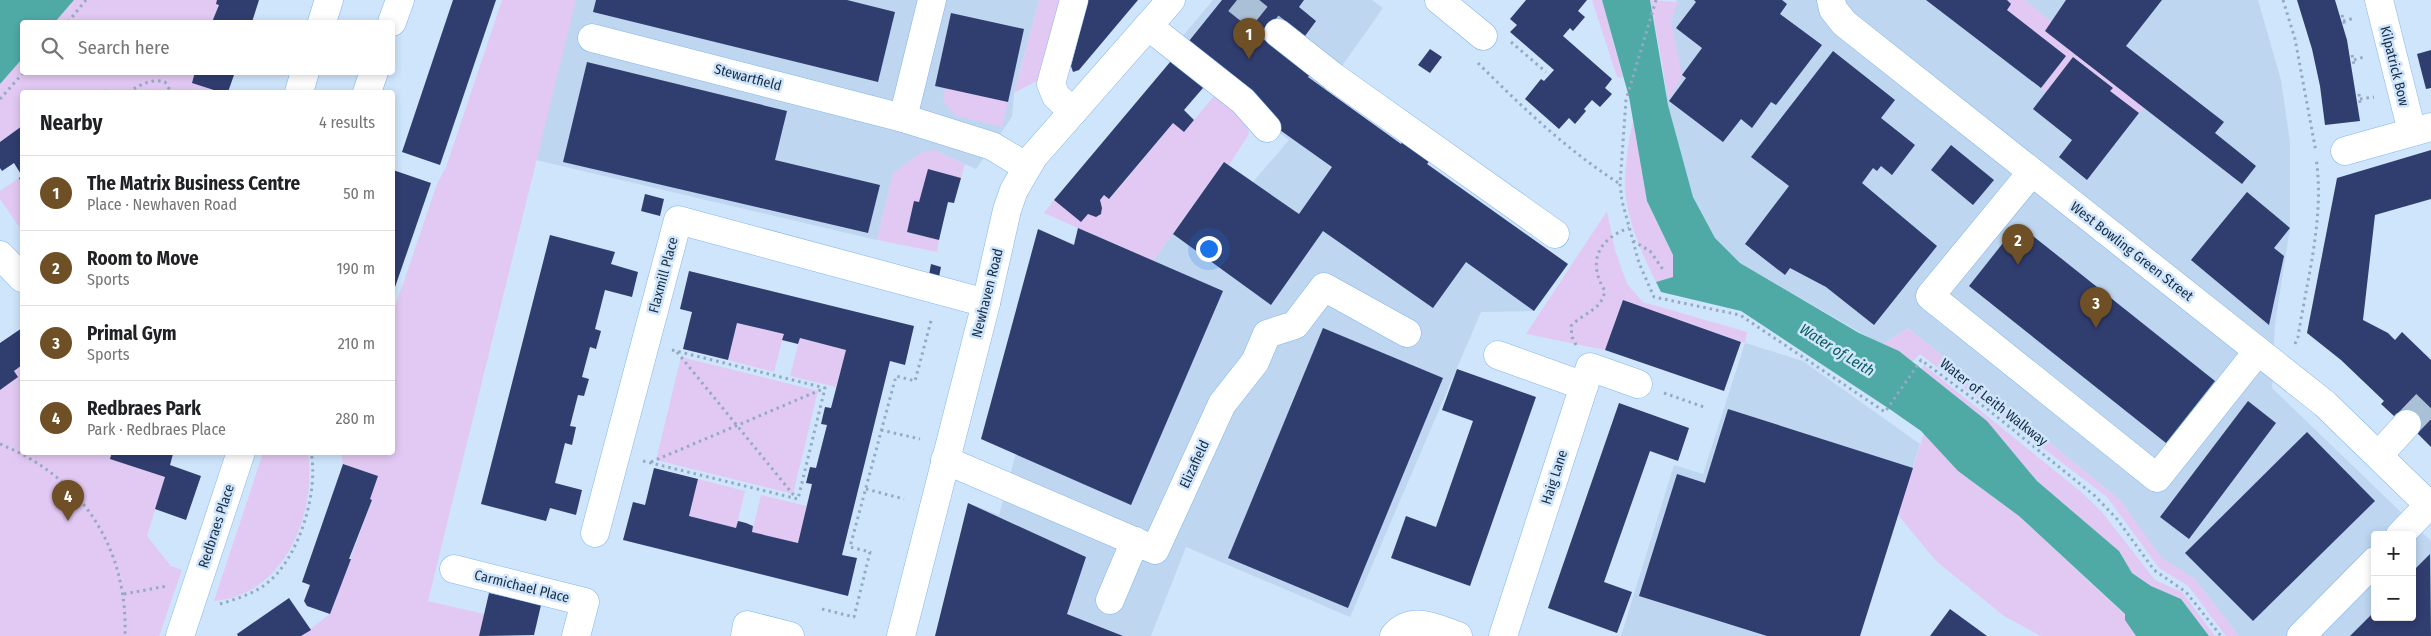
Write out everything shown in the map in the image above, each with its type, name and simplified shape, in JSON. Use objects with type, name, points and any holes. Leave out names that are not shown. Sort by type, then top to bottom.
[{"type":"street","points":[[323,20],[329,0]]},
{"type":"street","points":[[393,20],[400,0]]},
{"type":"street","points":[[903,118],[932,0]]},
{"type":"street","points":[[1073,112],[1056,96],[1051,84],[1074,0]]},
{"type":"street","name":"Newhaven Road","points":[[901,636],[986,302],[1007,210],[1014,190],[1027,167],[1171,0]]},
{"type":"street","name":"West Bowling Green Street","points":[[1831,0],[1833,9],[1844,23],[2325,404],[2379,454],[2430,506]]},
{"type":"street","name":"Kilpatrick Bow","points":[[2379,0],[2421,130]]},
{"type":"street","points":[[1452,4],[1483,36]]},
{"type":"street","points":[[1148,26],[1243,102],[1267,128]]},
{"type":"street","points":[[1278,33],[1334,77],[1555,234]]},
{"type":"street","name":"Stewartfield","points":[[592,38],[903,118],[992,146],[1027,167]]},
{"type":"street","points":[[300,90],[304,75]]},
{"type":"street","points":[[368,90],[373,75]]},
{"type":"street","points":[[2345,151],[2421,130]]},
{"type":"street","points":[[2032,172],[1930,296],[2157,478],[2258,351]]},
{"type":"street","name":"Flaxmill Place","points":[[595,533],[678,220],[986,302]]},
{"type":"street","points":[[0,255],[20,276]]},
{"type":"street","name":"Elizafield","points":[[945,460],[1155,550],[1222,404],[1255,362],[1267,334],[1295,325],[1324,287],[1407,333]]},
{"type":"street","points":[[1498,355],[1587,376],[1638,384]]},
{"type":"street","name":"Haig Lane","points":[[1503,636],[1587,376]]},
{"type":"street","points":[[2379,454],[2408,424]]},
{"type":"street","name":"Redbraes Place","points":[[180,636],[240,455]]},
{"type":"street","points":[[2404,531],[2430,506]]},
{"type":"street","points":[[1110,600],[1135,541]]},
{"type":"street","points":[[2301,636],[2371,565]]},
{"type":"street","name":"Carmichael Place","points":[[454,569],[585,602],[576,636]]},
{"type":"street","points":[[1394,636],[1401,627],[1415,624],[1458,636]]},
{"type":"street","points":[[745,636],[747,625],[790,636]]},
{"type":"path","points":[[70,20],[86,0]]},
{"type":"path","name":"Water of Leith Walkway","points":[[1656,0],[1626,100],[1620,184],[1622,201],[1633,241],[1654,297],[1740,315],[1885,412],[1921,360],[1991,412],[2095,496],[2117,519],[2154,570],[2186,592],[2221,636]]},
{"type":"path","points":[[2283,0],[2296,39],[2310,110],[2318,172],[2317,224],[2298,337],[2283,369]]},
{"type":"path","points":[[2342,15],[2345,26]]},
{"type":"path","points":[[1546,72],[1495,28],[1483,36],[1476,61],[1511,96],[1592,166],[1620,184]]},
{"type":"path","points":[[2352,55],[2354,65]]},
{"type":"path","points":[[0,99],[21,75]]},
{"type":"path","points":[[131,90],[146,81],[158,80],[165,82],[170,90]]},
{"type":"path","points":[[2359,94],[2360,104]]},
{"type":"path","points":[[2360,99],[2383,96]]},
{"type":"path","points":[[1587,376],[1572,337],[1571,326],[1577,319],[1597,309],[1603,301],[1605,291],[1598,280],[1594,266],[1597,254],[1607,241],[1619,232],[1630,228]]},
{"type":"path","points":[[1633,241],[1650,251],[1664,271]]},
{"type":"path","points":[[822,609],[854,617],[870,552],[850,547],[896,376],[915,381],[939,290]]},
{"type":"path","points":[[645,343],[825,388]]},
{"type":"path","points":[[677,351],[798,499]]},
{"type":"path","points":[[1638,384],[1704,407]]},
{"type":"path","points":[[649,462],[825,388]]},
{"type":"path","points":[[798,499],[825,388]]},
{"type":"path","points":[[881,430],[920,439]]},
{"type":"path","points":[[0,444],[20,453]]},
{"type":"path","points":[[616,454],[798,499]]},
{"type":"path","points":[[23,455],[53,473],[82,503],[111,549],[124,594],[125,636]]},
{"type":"path","points":[[192,598],[212,605],[222,603],[245,596],[266,584],[278,573],[296,543],[304,521],[312,485],[311,455]]},
{"type":"path","points":[[866,489],[904,499]]},
{"type":"path","points":[[124,594],[166,587]]},
{"type":"shaded area","points":[[74,0],[217,0],[219,5],[213,20],[57,20]]},
{"type":"shaded area","points":[[502,0],[576,0],[428,601],[484,614],[479,636],[301,636],[330,614],[372,500],[370,499],[377,476],[343,464],[341,455],[395,455],[395,307],[437,184],[446,167]]},
{"type":"shaded area","points":[[575,0],[1039,0],[1014,93],[1012,117],[976,169],[934,150],[893,173],[877,240],[536,160]]},
{"type":"shaded area","points":[[1039,0],[1060,0],[1037,81],[1014,93]]},
{"type":"shaded area","points":[[1213,0],[1372,0],[1383,8],[1325,90],[1401,143],[1407,136],[1434,155],[1428,164],[1568,264],[1534,311],[1481,312],[1350,617],[1186,547],[1151,636],[984,636],[940,616],[968,503],[999,515],[1078,228],[1153,261],[1224,162],[1253,182],[1289,140],[1267,124],[1177,43]]},
{"type":"shaded area","points":[[1592,0],[1602,0],[1623,78],[1617,77]]},
{"type":"shaded area","points":[[1650,0],[1678,2],[1671,20],[1682,75],[1669,101]]},
{"type":"shaded area","points":[[1677,0],[2258,0],[2281,80],[2290,142],[2290,228],[2275,324],[2272,388],[2431,541],[2431,636],[2239,636],[2194,578],[2162,559],[2120,500],[1908,328],[1882,345],[1740,263],[1715,238],[1693,197],[1668,105],[1659,39],[1671,20]]},
{"type":"shaded area","points":[[2007,0],[2025,0],[2052,22],[2046,31],[2144,107],[2139,113],[2110,91],[2112,88],[2073,58],[2046,92],[2041,88],[2066,56],[2007,10],[2011,4]]},
{"type":"shaded area","points":[[20,61],[20,75],[194,75],[192,83],[214,90],[20,90],[20,127],[0,142],[0,84]]},
{"type":"shaded area","points":[[945,88],[1008,102],[1002,127],[956,116],[943,101]]},
{"type":"shaded area","points":[[1219,90],[1248,127],[1249,134],[1229,165],[1224,162],[1153,261],[1044,213],[1054,200],[1081,222],[1088,214],[1098,216],[1102,211],[1100,200],[1104,195],[1110,199],[1173,123],[1184,132]]},
{"type":"shaded area","points":[[1633,121],[1647,201],[1673,255],[1674,277],[1656,282],[1638,241],[1626,198],[1626,160]]},
{"type":"shaded area","points":[[934,150],[965,164],[961,178],[928,170],[919,202],[914,202],[907,232],[939,240],[937,252],[877,240],[893,173],[922,152]]},
{"type":"shaded area","points":[[19,178],[20,228],[0,199],[0,191]]},
{"type":"shaded area","points":[[1607,211],[1615,250],[1627,284],[1643,302],[1747,332],[1745,343],[1623,300],[1605,350],[1526,334]]},
{"type":"shaded area","points":[[737,323],[784,334],[774,372],[728,360]]},
{"type":"shaded area","points":[[1908,328],[2120,500],[2162,558],[2194,578],[2239,636],[2226,636],[2188,586],[2159,568],[2107,497],[1920,354],[1912,362],[1899,351],[1882,345]]},
{"type":"shaded area","points":[[800,338],[846,350],[836,387],[790,376]]},
{"type":"shaded area","points":[[1745,343],[1803,361],[1920,444],[1860,636],[1621,636],[1674,465],[1703,474]]},
{"type":"shaded area","points":[[681,357],[818,391],[793,494],[656,460]]},
{"type":"shaded area","points":[[1924,365],[2080,491],[2102,512],[2155,580],[2182,592],[2215,636],[2209,636],[2181,599],[2151,586],[2132,573],[2119,551],[2037,481],[1987,421],[1921,369]]},
{"type":"shaded area","points":[[20,366],[20,455],[112,455],[111,459],[165,477],[147,536],[171,566],[182,570],[159,636],[0,636],[0,390],[18,377],[14,371]]},
{"type":"shaded area","points":[[1924,433],[1958,471],[2019,516],[2125,615],[2136,636],[2041,636],[2004,616],[1936,561],[1898,515]]},
{"type":"shaded area","points":[[262,455],[308,455],[307,501],[301,525],[291,548],[277,568],[259,584],[239,595],[214,601]]},
{"type":"shaded area","points":[[698,479],[745,491],[736,528],[689,516]]},
{"type":"shaded area","points":[[761,495],[807,506],[798,543],[752,532]]},
{"type":"water","points":[[0,0],[74,0],[57,20],[20,20],[20,61],[0,84]]},
{"type":"water","name":"Water of Leith","points":[[1602,0],[1650,0],[1668,105],[1693,197],[1715,238],[1740,263],[1859,333],[1899,351],[1987,421],[2037,481],[2119,551],[2132,573],[2151,586],[2181,599],[2209,636],[2136,636],[2125,620],[2125,614],[2019,516],[1958,471],[1921,431],[1741,311],[1661,292],[1656,282],[1673,277],[1673,255],[1647,201],[1629,97]]},
{"type":"building","points":[[217,0],[259,0],[253,20],[213,20],[219,5],[216,4]]},
{"type":"building","points":[[453,0],[496,0],[440,165],[402,152]]},
{"type":"building","points":[[596,0],[847,0],[895,12],[878,82],[593,12]]},
{"type":"building","points":[[1088,0],[1138,0],[1079,70],[1073,72],[1071,66]]},
{"type":"building","points":[[1222,0],[1304,0],[1299,7],[1316,21],[1305,36],[1287,22],[1273,40],[1313,71],[1308,77],[1401,144],[1407,136],[1434,155],[1427,164],[1568,264],[1534,311],[1466,262],[1433,308],[1323,231],[1271,305],[1173,234],[1224,162],[1299,214],[1332,167],[1267,121],[1185,46]]},
{"type":"building","points":[[1526,0],[1587,0],[1578,11],[1585,17],[1573,31],[1570,28],[1563,36],[1612,79],[1605,88],[1612,94],[1600,107],[1592,100],[1575,124],[1569,118],[1559,129],[1525,99],[1541,79],[1544,81],[1554,70],[1510,32],[1517,25],[1510,19]]},
{"type":"building","points":[[1694,0],[1782,0],[1787,4],[1780,14],[1822,45],[1776,105],[1771,102],[1752,128],[1741,119],[1723,142],[1669,101],[1686,78],[1682,75],[1702,48],[1676,28],[1696,2]]},
{"type":"building","points":[[1926,0],[2007,0],[2011,4],[2007,10],[2066,56],[2041,88]]},
{"type":"building","points":[[2066,0],[2162,0],[2126,46],[2224,122],[2215,133],[2256,166],[2242,184],[2045,31]]},
{"type":"building","points":[[2297,0],[2335,0],[2347,40],[2360,121],[2325,125],[2320,86],[2312,49]]},
{"type":"building","points":[[951,13],[1024,29],[1008,102],[935,86]]},
{"type":"building","points":[[1430,49],[1442,57],[1430,73],[1418,65]]},
{"type":"building","points":[[2431,50],[2431,88],[2426,89],[2417,54]]},
{"type":"building","points":[[1833,51],[1895,100],[1881,118],[1915,145],[1892,175],[1881,166],[1877,171],[1873,168],[1862,183],[1937,246],[1874,325],[1826,287],[1790,268],[1785,275],[1745,244],[1789,186],[1751,157]]},
{"type":"building","points":[[1176,55],[1209,81],[1184,110],[1194,120],[1184,132],[1173,123],[1109,199],[1104,195],[1100,200],[1101,214],[1096,217],[1088,214],[1081,222],[1054,200]]},
{"type":"building","points":[[2073,57],[2113,88],[2110,91],[2139,113],[2087,180],[2059,157],[2072,140],[2033,109]]},
{"type":"building","points":[[587,62],[787,111],[775,160],[880,185],[868,233],[563,162]]},
{"type":"building","points":[[194,75],[234,75],[229,90],[214,90],[192,83]]},
{"type":"building","points":[[20,127],[20,173],[14,163],[2,171],[0,168],[0,142]]},
{"type":"building","points":[[1951,145],[1994,180],[1973,205],[1931,170]]},
{"type":"building","points":[[2431,150],[2431,199],[2375,215],[2363,320],[2388,333],[2395,340],[2402,332],[2431,360],[2431,447],[2397,413],[2394,416],[2381,404],[2384,401],[2341,360],[2307,333],[2337,178]]},
{"type":"building","points":[[928,169],[961,178],[954,203],[948,202],[939,240],[907,232],[914,201],[919,202]]},
{"type":"building","points":[[395,171],[431,183],[395,287]]},
{"type":"building","points":[[2247,192],[2290,228],[2274,248],[2284,256],[2269,325],[2191,260]]},
{"type":"building","points":[[645,194],[664,199],[660,216],[641,211]]},
{"type":"building","points":[[2018,224],[2215,381],[2166,443],[1969,286]]},
{"type":"building","points":[[1078,228],[1223,291],[1131,505],[981,439],[1038,229],[1074,245]]},
{"type":"building","points":[[550,235],[615,252],[611,264],[638,272],[632,297],[605,290],[595,329],[601,331],[596,349],[590,347],[582,377],[589,379],[584,396],[578,395],[570,426],[576,427],[572,445],[565,443],[555,483],[582,490],[576,515],[550,508],[546,521],[481,504]]},
{"type":"building","points":[[931,264],[941,267],[939,277],[929,275]]},
{"type":"building","points":[[689,271],[914,326],[905,365],[890,361],[842,555],[857,558],[848,596],[623,540],[633,502],[645,505],[654,468],[698,479],[689,516],[736,528],[738,521],[753,526],[752,532],[798,543],[812,484],[806,483],[810,467],[816,468],[827,425],[821,424],[825,407],[831,408],[846,350],[800,338],[798,344],[782,340],[784,334],[737,323],[728,360],[683,349],[692,312],[680,309]]},
{"type":"building","points":[[1623,300],[1741,342],[1724,391],[1605,350]]},
{"type":"building","points":[[1323,328],[1443,378],[1348,608],[1228,558]]},
{"type":"building","points":[[20,329],[20,366],[14,371],[18,377],[0,390],[0,343]]},
{"type":"building","points":[[1457,369],[1536,397],[1470,586],[1391,558],[1406,516],[1436,527],[1473,421],[1442,410]]},
{"type":"building","points":[[2248,401],[2276,423],[2189,539],[2160,517]]},
{"type":"building","points":[[1619,403],[1689,428],[1678,461],[1650,451],[1604,582],[1632,592],[1617,633],[1548,608]]},
{"type":"building","points":[[1728,409],[1913,468],[1860,636],[1767,636],[1639,596],[1677,474],[1705,483]]},
{"type":"building","points":[[2307,432],[2375,501],[2253,621],[2185,553]]},
{"type":"building","points":[[111,455],[173,455],[170,465],[201,476],[186,520],[155,509],[165,477],[110,459]]},
{"type":"building","points":[[343,464],[378,476],[370,499],[372,500],[330,614],[307,606],[304,601],[310,585],[302,582]]},
{"type":"building","points":[[968,503],[1086,557],[1067,614],[1123,636],[935,636]]},
{"type":"building","points":[[2430,554],[2431,636],[2350,636],[2371,615],[2371,621],[2416,621],[2416,568]]},
{"type":"building","points":[[489,593],[541,605],[534,635],[479,636]]},
{"type":"building","points":[[289,598],[311,630],[301,636],[238,636],[237,634]]},
{"type":"building","points":[[1950,609],[1987,636],[1930,636]]},
{"type":"tunnel","points":[[1237,0],[1278,33]]},
{"type":"tunnel","points":[[2407,424],[2431,399]]},
{"type":"place","name":"The Matrix Business Centre","points":[[1249,59]]},
{"type":"place","name":"Room to Move","points":[[2018,265]]},
{"type":"place","name":"Primal Gym","points":[[2096,328]]},
{"type":"place","name":"Redbraes Park","points":[[68,521]]}]
